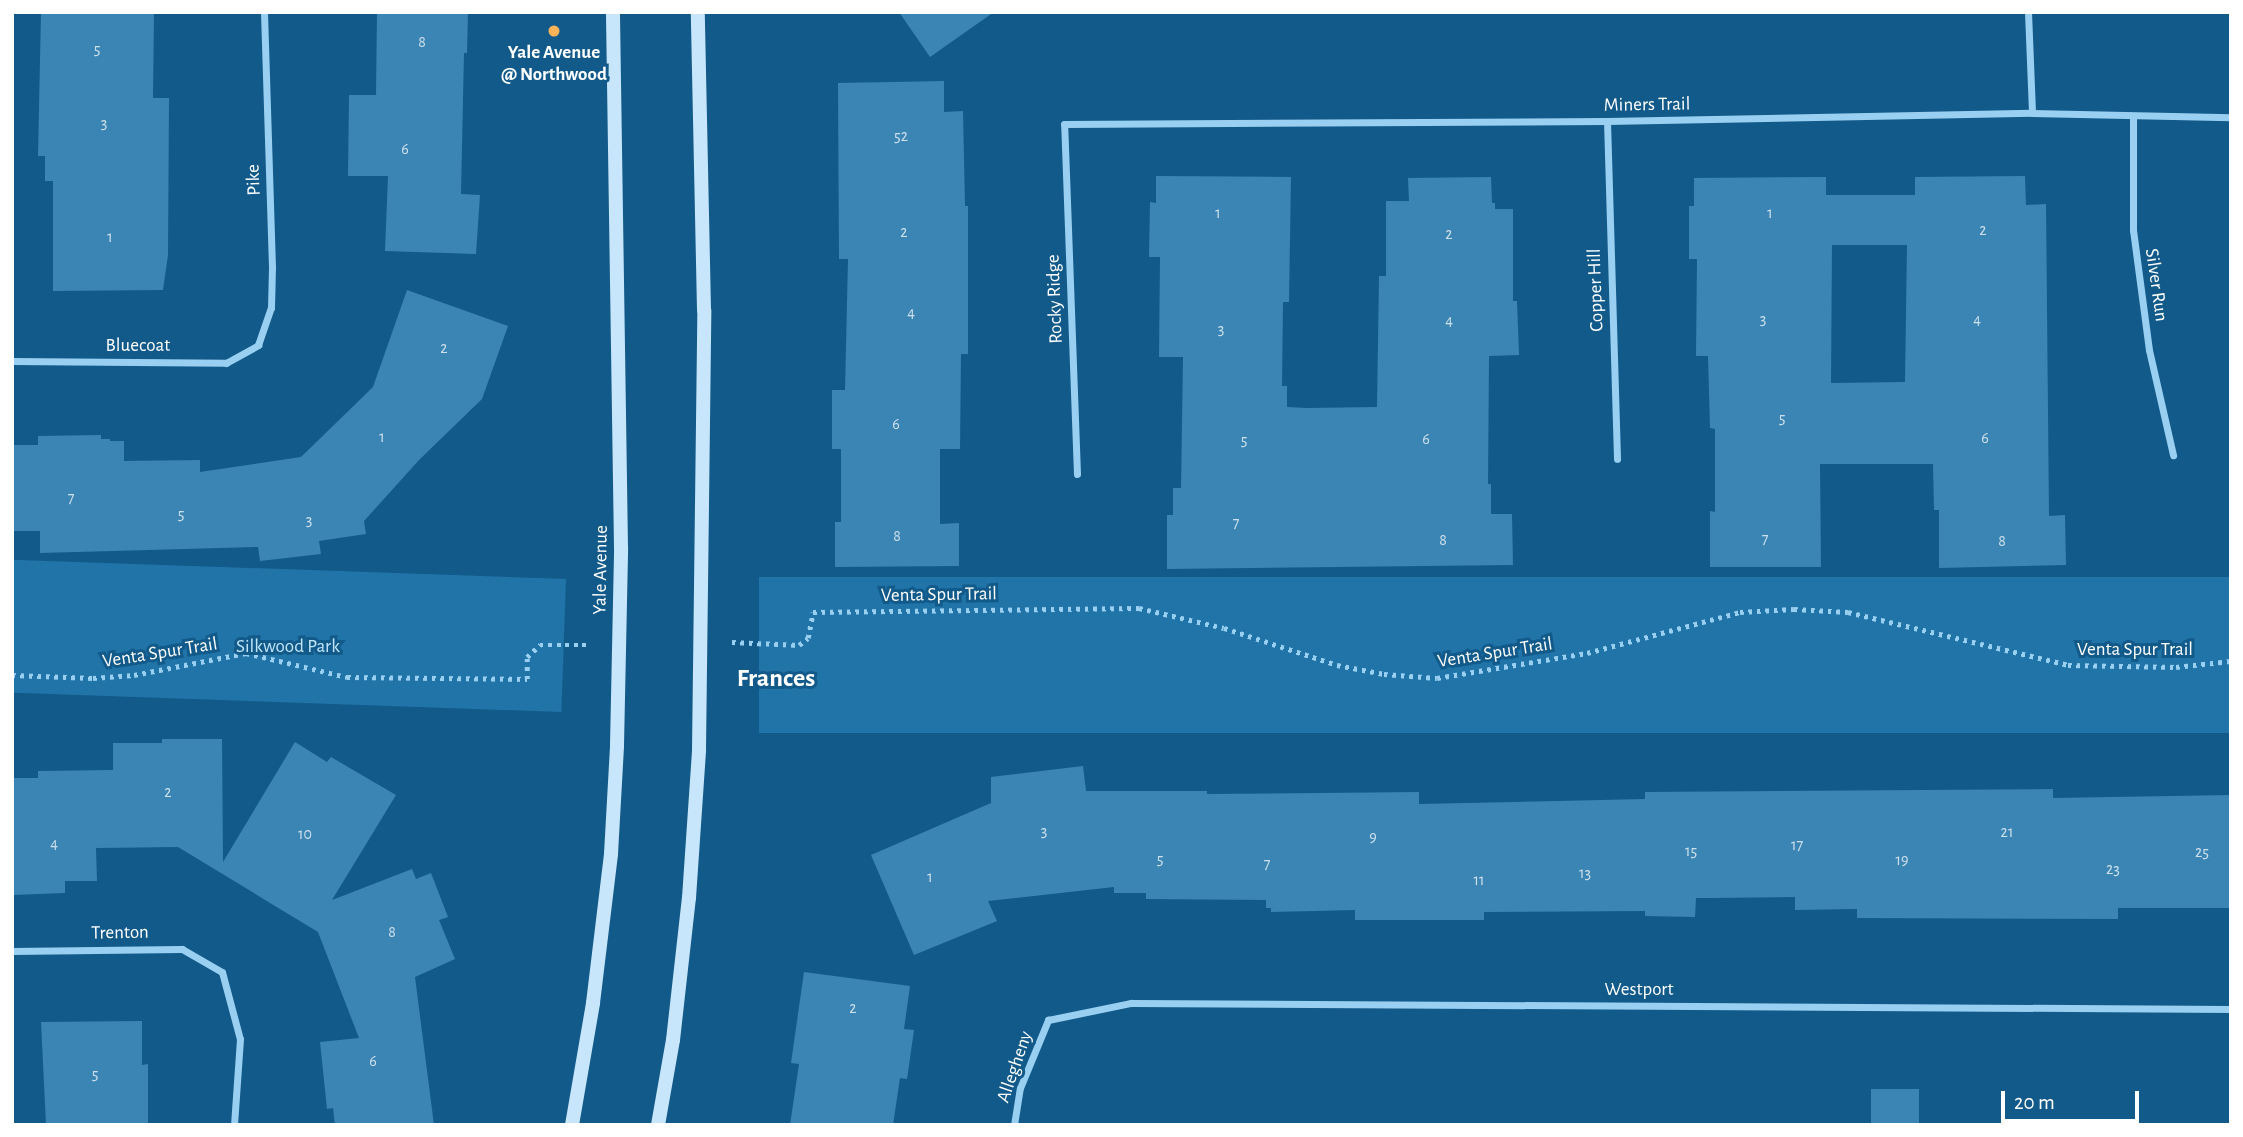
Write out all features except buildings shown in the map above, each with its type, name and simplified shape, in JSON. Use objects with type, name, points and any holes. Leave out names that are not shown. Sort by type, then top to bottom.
[{"type":"main road","name":"Yale Avenue","points":[[572,1125],[593,1003],[611,854],[619,644],[621,548],[613,12]]},
{"type":"main road","points":[[658,1125],[673,1040],[689,898],[699,750],[704,310],[698,12]]},
{"type":"street","name":"Pike","points":[[258,345],[271,309],[272,281],[264,12]]},
{"type":"street","points":[[2028,12],[2032,113]]},
{"type":"street","name":"Miners Trail","points":[[1064,124],[1606,121],[2032,113],[2231,117]]},
{"type":"street","name":"Silver Run","points":[[2133,116],[2133,230],[2149,350],[2173,455]]},
{"type":"street","name":"Copper Hill","points":[[1606,121],[1617,459]]},
{"type":"street","name":"Rocky Ridge","points":[[1064,124],[1077,474]]},
{"type":"street","name":"Bluecoat","points":[[12,361],[226,363],[258,345]]},
{"type":"street","name":"Trenton","points":[[12,951],[182,949],[222,972],[240,1039],[234,1125]]},
{"type":"street","name":"Westport","points":[[1048,1020],[1131,1003],[2231,1009]]},
{"type":"street","name":"Allegheny","points":[[1014,1125],[1020,1088],[1048,1020]]},
{"type":"path","name":"Venta Spur Trail","points":[[699,642],[799,645],[808,638],[813,612],[1139,608],[1224,628],[1337,665],[1384,674],[1437,678],[1587,653],[1740,612],[1794,609],[1848,612],[2068,665],[2176,667],[2231,661]]},
{"type":"path","name":"Venta Spur Trail","points":[[12,674],[93,678],[134,675],[246,653],[347,677],[527,679],[527,657],[540,645],[619,644]]},
{"type":"green space","name":"Silkwood Park","points":[[12,560],[566,579],[561,712],[12,693]]},
{"type":"green space","points":[[759,577],[2231,577],[2231,733],[759,733]]},
{"type":"place","name":"Yale Avenue @ Northwood","points":[[554,31]]},
{"type":"district","name":"Frances","points":[[776,679]]}]
